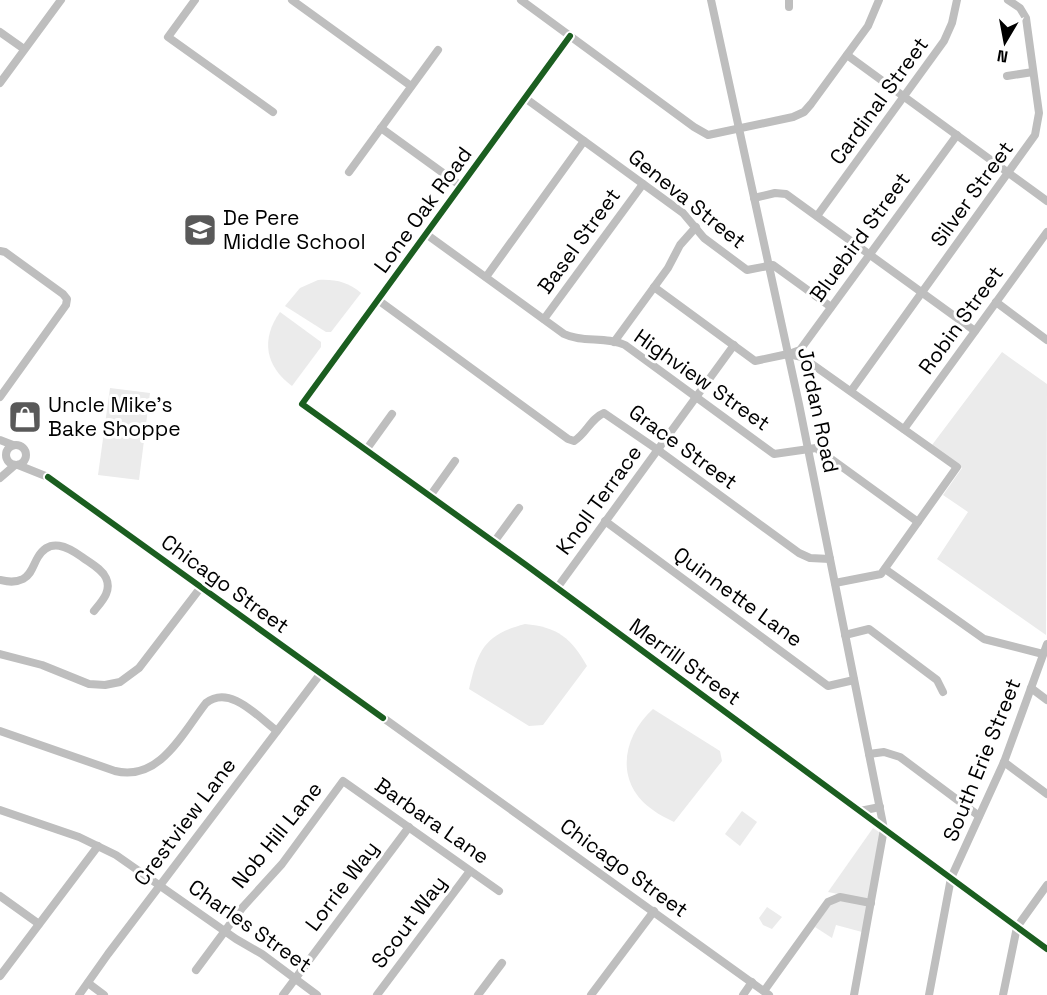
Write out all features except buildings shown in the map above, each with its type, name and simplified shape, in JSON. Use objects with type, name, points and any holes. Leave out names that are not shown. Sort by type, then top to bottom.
[{"type":"street","points":[[0,83],[60,0]]},
{"type":"street","points":[[195,0],[168,37],[273,112]]},
{"type":"street","points":[[292,0],[411,86]]},
{"type":"street","points":[[521,0],[702,133],[708,135],[793,117],[804,112],[868,26],[879,0]]},
{"type":"street","name":"Jordan Road","points":[[711,0],[808,448],[884,829]]},
{"type":"street","name":"Cardinal Street","points":[[817,216],[944,41],[952,23],[957,0]]},
{"type":"street","name":"Silver Street","points":[[851,391],[1033,141],[1038,128],[1039,113],[1026,18],[1020,8],[1008,0]]},
{"type":"street","points":[[0,32],[24,50]]},
{"type":"street","name":"Lone Oak Road","points":[[302,404],[570,36]]},
{"type":"street","points":[[349,172],[438,50]]},
{"type":"street","points":[[847,55],[1047,201]]},
{"type":"street","points":[[1007,76],[1033,72]]},
{"type":"street","name":"Geneva Street","points":[[525,98],[683,213],[704,238],[747,270],[768,265]]},
{"type":"street","points":[[381,128],[461,186]]},
{"type":"street","name":"Bluebird Street","points":[[788,354],[800,350],[957,135]]},
{"type":"street","points":[[486,277],[584,141]]},
{"type":"street","name":"Basel Street","points":[[544,319],[642,184]]},
{"type":"street","points":[[754,198],[783,192],[975,331]]},
{"type":"street","points":[[614,342],[668,268],[680,244],[696,227]]},
{"type":"street","name":"Robin Street","points":[[904,429],[1047,232]]},
{"type":"street","name":"Highview Street","points":[[426,234],[572,337],[625,345],[774,454],[808,448]]},
{"type":"street","points":[[0,251],[63,294],[67,300],[66,305],[0,397]]},
{"type":"street","points":[[768,265],[773,265],[831,307]]},
{"type":"street","points":[[654,287],[755,361],[788,354],[802,357],[957,467],[881,574],[835,583]]},
{"type":"street","name":"Grace Street","points":[[378,300],[568,439],[574,441],[579,438],[598,415],[604,413],[799,553],[810,558],[830,559]]},
{"type":"street","points":[[996,303],[1047,340]]},
{"type":"street","name":"Knoll Terrace","points":[[556,588],[734,345]]},
{"type":"street","name":"Merrill Street","points":[[302,404],[494,542],[1047,949]]},
{"type":"street","points":[[366,450],[392,414]]},
{"type":"street","points":[[0,440],[22,447],[26,454],[23,462],[0,478]]},
{"type":"street","points":[[0,471],[4,452],[13,445]]},
{"type":"street","points":[[808,448],[816,448],[918,522]]},
{"type":"street","points":[[4,452],[9,462],[17,465]]},
{"type":"street","name":"Chicago Street","points":[[26,454],[48,477],[767,993]]},
{"type":"street","points":[[430,496],[455,461]]},
{"type":"street","name":"Chicago Street","points":[[17,465],[48,477]]},
{"type":"street","points":[[494,542],[519,508]]},
{"type":"street","name":"Quinnette Lane","points":[[605,521],[828,686],[854,680]]},
{"type":"street","points":[[0,580],[13,582],[23,579],[32,571],[43,550],[54,545],[64,546],[103,572],[107,579],[107,592],[94,611]]},
{"type":"street","points":[[885,569],[984,639],[1043,654]]},
{"type":"street","points":[[0,654],[42,665],[89,684],[105,685],[120,682],[139,668],[201,587]]},
{"type":"street","points":[[845,635],[869,629],[937,680],[943,692]]},
{"type":"street","name":"South Erie Street","points":[[928,995],[951,879],[1004,762],[1047,644]]},
{"type":"street","name":"Crestview Lane","points":[[80,995],[160,885],[321,673]]},
{"type":"street","points":[[1031,688],[1047,700]]},
{"type":"street","points":[[0,731],[115,771],[133,773],[146,770],[159,762],[206,703],[215,697],[226,696],[235,699],[277,731]]},
{"type":"street","points":[[869,754],[884,752],[900,757],[979,816]]},
{"type":"street","points":[[1004,762],[1047,794]]},
{"type":"street","name":"Barbara Lane","points":[[343,781],[499,891]]},
{"type":"street","name":"Nob Hill Lane","points":[[195,970],[242,908],[273,876],[343,781]]},
{"type":"street","points":[[861,811],[880,807]]},
{"type":"street","name":"Charles Street","points":[[0,810],[60,830],[98,846],[131,865],[224,931],[262,954],[317,995]]},
{"type":"street","name":"Lorrie Way","points":[[283,995],[409,827]]},
{"type":"street","points":[[854,995],[884,829]]},
{"type":"street","points":[[0,976],[98,846]]},
{"type":"street","name":"Scout Way","points":[[377,995],[470,871]]},
{"type":"street","points":[[1003,995],[1017,927],[1047,885]]},
{"type":"street","points":[[0,896],[39,924]]},
{"type":"street","points":[[767,993],[828,902],[840,897],[871,903]]},
{"type":"street","points":[[591,995],[654,911]]},
{"type":"street","points":[[478,995],[502,963]]},
{"type":"street","points":[[743,995],[752,982]]},
{"type":"street","points":[[88,983],[104,995]]},
{"type":"shaded area","points":[[318,280],[341,282],[361,293],[331,332],[326,332],[285,306],[300,288]]},
{"type":"shaded area","points":[[280,312],[321,342],[321,347],[292,386],[276,370],[269,352],[270,333]]},
{"type":"shaded area","points":[[1002,352],[1047,384],[1046,635],[937,559],[968,512],[943,495],[962,468],[932,445]]},
{"type":"shaded area","points":[[110,388],[150,393],[139,480],[98,475]]},
{"type":"shaded area","points":[[525,624],[555,631],[569,641],[587,666],[543,725],[529,726],[469,689],[476,664],[485,646],[500,633]]},
{"type":"shaded area","points":[[653,709],[720,751],[722,761],[674,822],[655,812],[641,799],[632,787],[628,774],[629,746],[634,733]]},
{"type":"shaded area","points":[[742,811],[757,822],[740,846],[725,834]]},
{"type":"shaded area","points":[[873,828],[882,834],[868,900],[828,892]]},
{"type":"shaded area","points":[[835,898],[867,905],[862,932],[836,925],[832,938],[815,927]]},
{"type":"shaded area","points":[[767,907],[782,917],[772,929],[763,925],[759,918]]},
{"type":"cycle path","points":[[570,36],[302,404],[526,565],[1047,949]]},
{"type":"cycle path","points":[[48,477],[383,718]]},
{"type":"place","name":"De Pere Middle School","points":[[200,230]]},
{"type":"place","name":"Uncle Mike's Bake Shoppe","points":[[25,417]]}]
